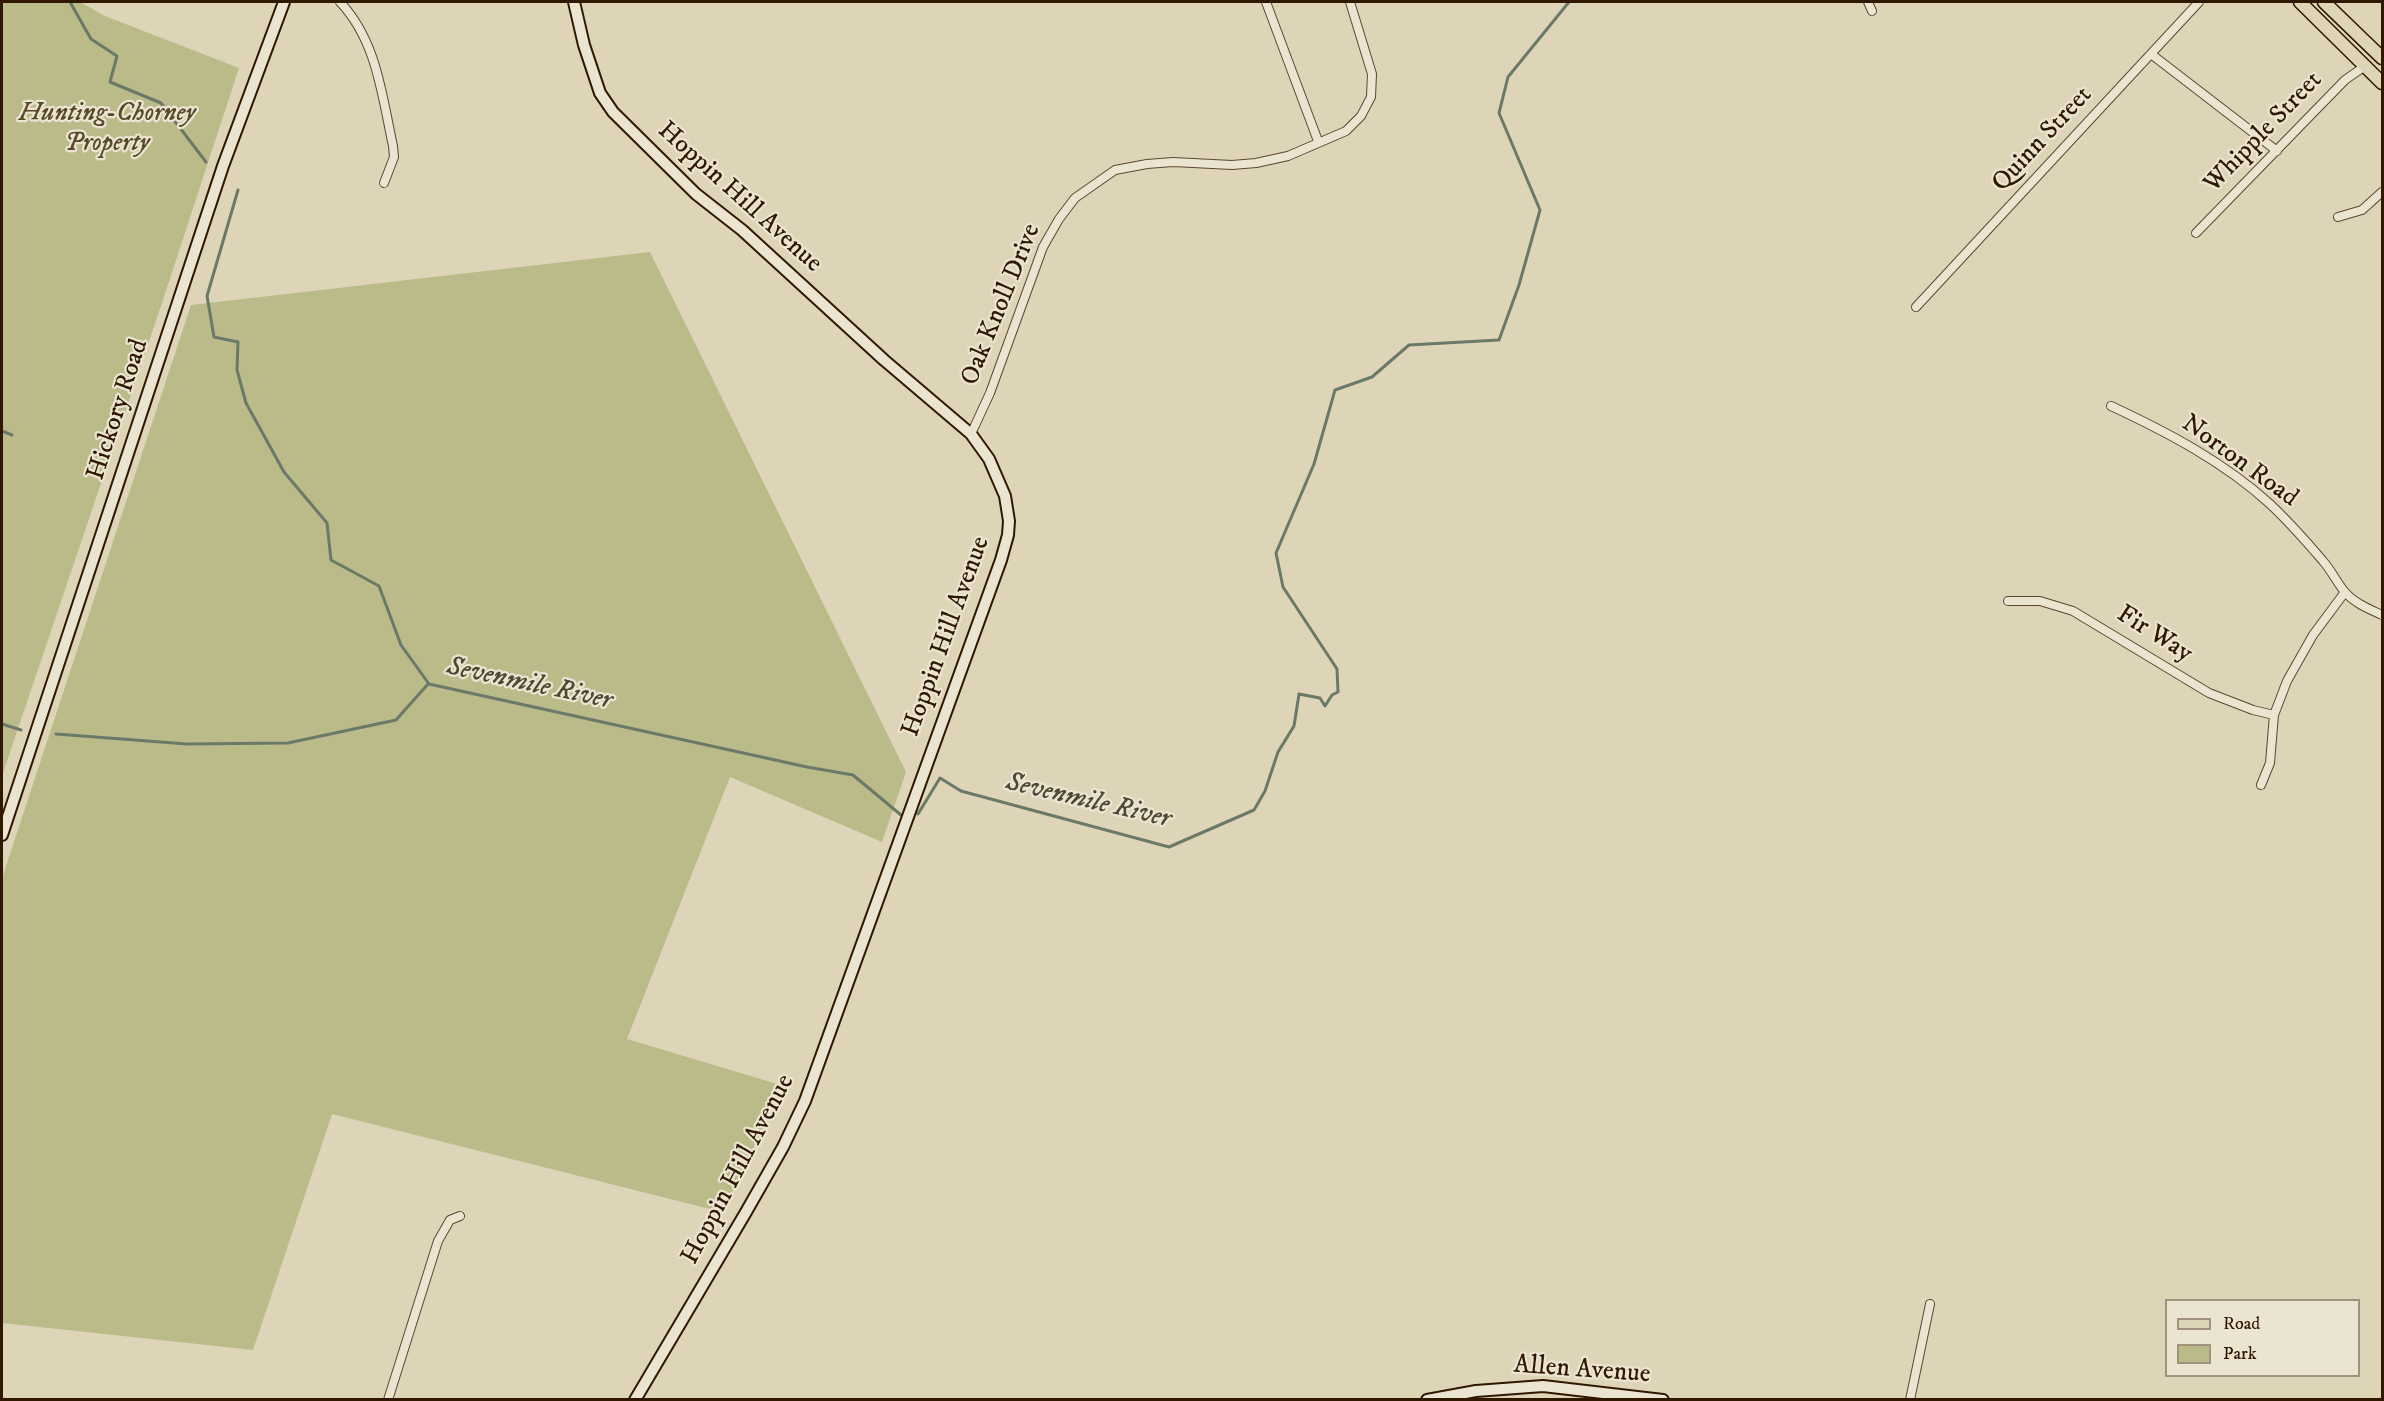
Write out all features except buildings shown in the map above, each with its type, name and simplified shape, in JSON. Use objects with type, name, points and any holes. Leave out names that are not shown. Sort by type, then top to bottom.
[{"type":"main road","points":[[2300,2],[2382,83]]},
{"type":"main road","points":[[2324,2],[2382,58]]},
{"type":"street","name":"Hickory Road","points":[[2,835],[226,156],[284,2]]},
{"type":"street","points":[[340,2],[365,36],[372,54],[393,146],[394,157],[384,183]]},
{"type":"street","name":"Hoppin Hill Avenue","points":[[574,2],[584,45],[600,93],[613,111],[696,194],[742,230],[884,360],[971,435],[996,471],[1008,509],[1008,535],[997,571],[942,716],[805,1101],[758,1193],[635,1400]]},
{"type":"street","points":[[1266,2],[1318,141]]},
{"type":"street","name":"Oak Knoll Drive","points":[[971,435],[990,393],[1043,247],[1075,198],[1115,170],[1173,162],[1232,165],[1256,163],[1288,156],[1318,141],[1346,131],[1361,116],[1371,97],[1373,86],[1370,65],[1350,2]]},
{"type":"street","points":[[1868,2],[1872,11]]},
{"type":"street","name":"Quinn Street","points":[[1916,307],[2199,2]]},
{"type":"street","points":[[2151,54],[2277,151]]},
{"type":"street","name":"Whipple Street","points":[[2196,232],[2345,80],[2365,66]]},
{"type":"street","points":[[2338,217],[2362,210],[2382,192]]},
{"type":"street","name":"Norton Road","points":[[2111,406],[2199,452],[2268,503],[2325,564],[2345,592],[2363,606],[2382,615]]},
{"type":"street","points":[[2261,785],[2270,763],[2274,716],[2288,681],[2313,635],[2345,592]]},
{"type":"street","name":"Fir Way","points":[[2008,601],[2040,601],[2073,611],[2209,693],[2274,716]]},
{"type":"street","points":[[388,1400],[438,1241],[450,1220],[460,1216]]},
{"type":"street","points":[[1910,1400],[1930,1304]]},
{"type":"street","name":"Allen Avenue","points":[[1427,1400],[1543,1386],[1663,1400]]},
{"type":"green space","name":"Hunting-Chorney Property","points":[[2,2],[80,2],[105,16],[239,68],[2,776]]},
{"type":"green space","points":[[650,252],[906,772],[882,842],[730,777],[627,1039],[784,1086],[722,1212],[332,1114],[253,1350],[2,1323],[2,878],[191,305]]},
{"type":"waterway","name":"Sevenmile River","points":[[70,2],[91,39],[117,56],[110,82],[161,103],[206,162]]},
{"type":"waterway","name":"Sevenmile River","points":[[918,814],[940,778],[961,791],[1169,847],[1254,810],[1265,791],[1278,752],[1294,726],[1299,694],[1320,698],[1325,706],[1332,695],[1338,692],[1337,669],[1283,587],[1276,553],[1314,464],[1335,390],[1372,377],[1409,345],[1499,340],[1519,285],[1540,210],[1499,113],[1508,77],[1569,2]]},
{"type":"waterway","name":"Sevenmile River","points":[[238,190],[207,296],[214,337],[238,342],[237,370],[246,403],[284,472],[327,523],[331,560],[379,586],[401,645],[429,684],[807,767],[853,775],[901,815]]},
{"type":"waterway","points":[[2,431],[12,435]]},
{"type":"waterway","points":[[56,734],[187,744],[288,743],[396,720],[428,684]]},
{"type":"waterway","points":[[2,724],[21,730]]}]
